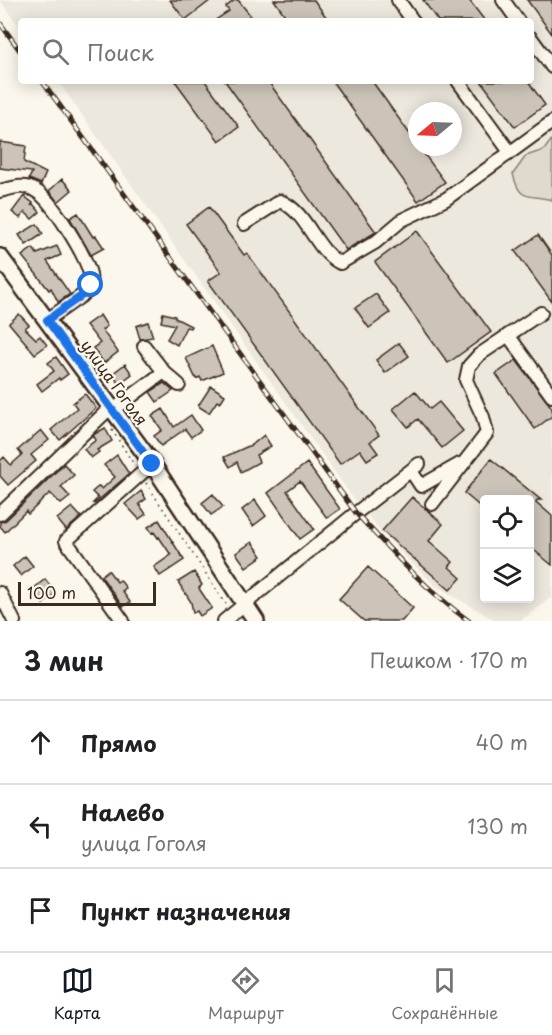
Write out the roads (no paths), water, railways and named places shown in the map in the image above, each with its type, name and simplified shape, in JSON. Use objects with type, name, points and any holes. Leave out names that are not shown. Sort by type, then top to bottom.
[{"type":"main road","name":"улица Гоголя","points":[[0,257],[109,410],[152,464],[256,621]]},
{"type":"street","points":[[398,0],[411,18]]},
{"type":"street","points":[[503,0],[516,18]]},
{"type":"street","points":[[534,42],[552,67]]},
{"type":"street","points":[[460,84],[510,152]]},
{"type":"street","points":[[244,224],[280,201],[286,203],[292,206],[331,258],[340,263],[376,242],[402,220],[446,199],[552,122]]},
{"type":"street","points":[[0,191],[20,186],[37,191],[57,214],[74,241],[89,272],[91,285],[87,292],[47,320]]},
{"type":"street","points":[[432,504],[488,433],[466,380],[469,366],[479,355],[541,313]]},
{"type":"street","points":[[508,335],[552,396]]},
{"type":"street","points":[[144,346],[164,372],[179,385]]},
{"type":"street","points":[[0,514],[109,410],[164,372]]},
{"type":"street","points":[[228,617],[415,468],[421,486],[466,460]]},
{"type":"street","points":[[123,621],[66,541],[152,464]]},
{"type":"street","points":[[2,597],[14,621]]},
{"type":"railway","points":[[0,23],[18,48]]},
{"type":"railway","points":[[44,84],[356,513],[424,584],[469,621]]}]
